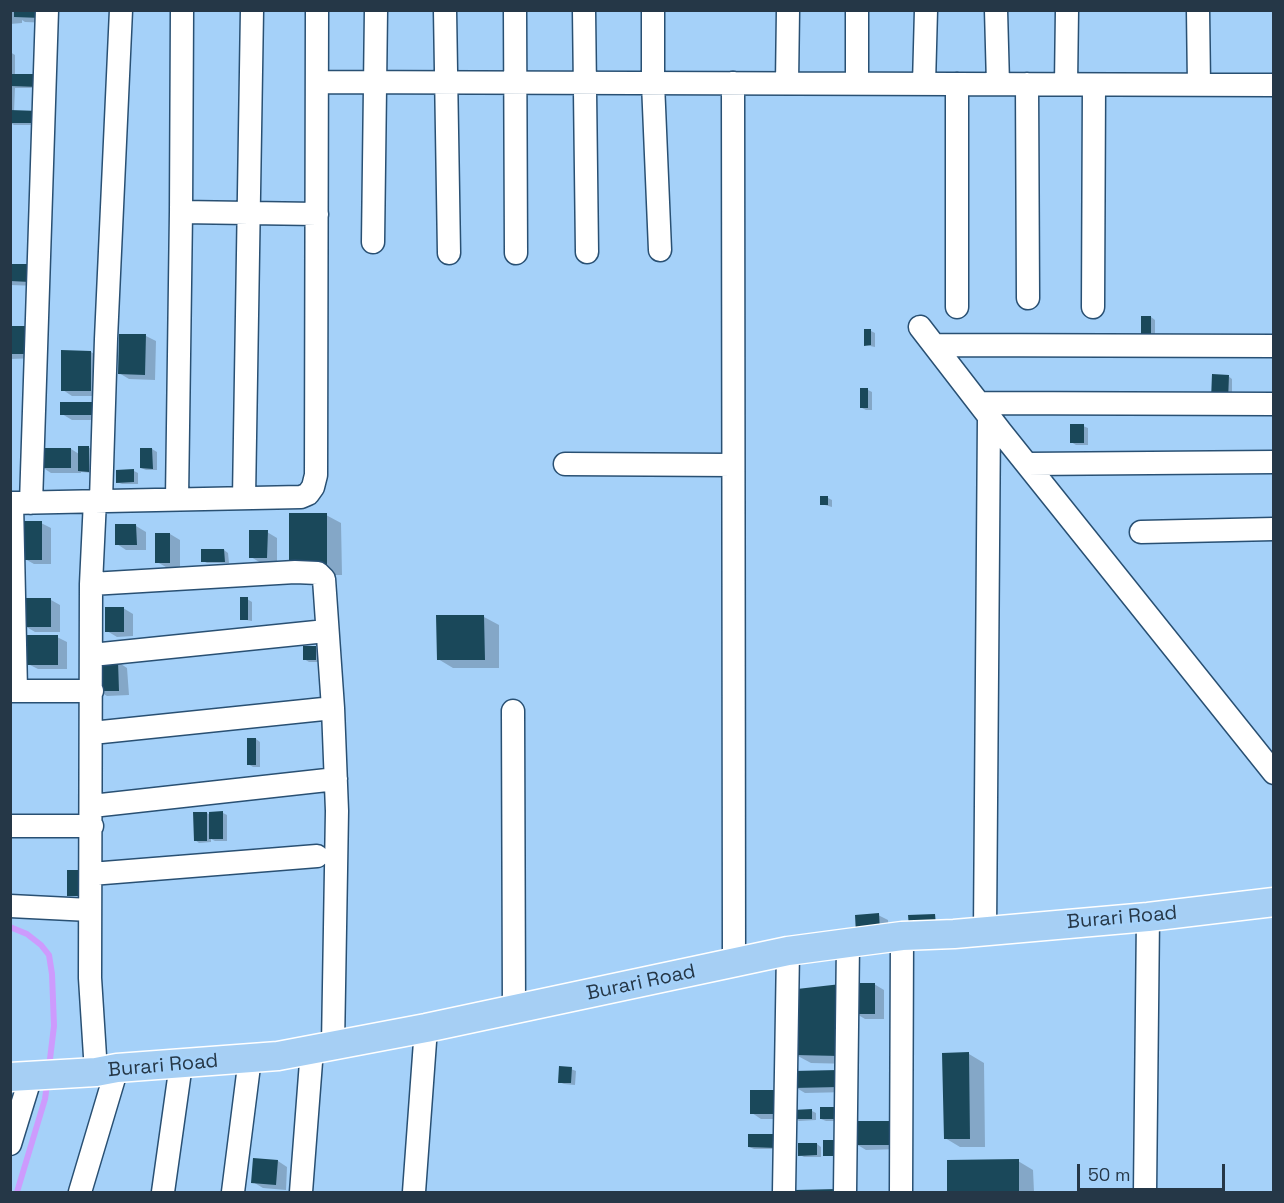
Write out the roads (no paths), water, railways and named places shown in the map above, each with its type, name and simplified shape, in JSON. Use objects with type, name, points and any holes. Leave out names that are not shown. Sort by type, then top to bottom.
[{"type":"main road","name":"Burari Road","points":[[29,1076],[250,1058],[323,1047],[514,1010],[788,951],[902,936],[1148,917],[1274,902]]},
{"type":"street","points":[[47,10],[18,503],[13,691],[92,691]]},
{"type":"street","points":[[80,1192],[95,1071],[90,978],[91,584],[98,500],[121,10]]},
{"type":"street","points":[[177,499],[182,212],[182,10]]},
{"type":"street","points":[[244,498],[252,10]]},
{"type":"street","points":[[18,503],[301,496],[308,494],[314,487],[316,475],[317,10]]},
{"type":"street","points":[[373,242],[376,10]]},
{"type":"street","points":[[446,10],[449,254]]},
{"type":"street","points":[[515,10],[516,253]]},
{"type":"street","points":[[584,10],[587,252]]},
{"type":"street","points":[[653,10],[653,83],[660,250]]},
{"type":"street","points":[[787,83],[788,10]]},
{"type":"street","points":[[857,10],[857,84]]},
{"type":"street","points":[[924,84],[926,10]]},
{"type":"street","points":[[996,10],[998,84]]},
{"type":"street","points":[[1066,84],[1067,10]]},
{"type":"street","points":[[1198,10],[1198,85]]},
{"type":"street","points":[[317,82],[1274,85]]},
{"type":"street","points":[[733,83],[734,963]]},
{"type":"street","points":[[957,84],[957,308]]},
{"type":"street","points":[[1027,84],[1028,298]]},
{"type":"street","points":[[1093,307],[1094,85]]},
{"type":"street","points":[[182,212],[317,214]]},
{"type":"street","points":[[920,327],[1274,773]]},
{"type":"street","points":[[934,345],[1274,346]]},
{"type":"street","points":[[984,410],[1274,404]]},
{"type":"street","points":[[984,410],[985,931]]},
{"type":"street","points":[[1027,464],[1274,462]]},
{"type":"street","points":[[565,464],[733,465]]},
{"type":"street","points":[[1140,532],[1274,529]]},
{"type":"street","points":[[91,584],[295,572],[318,573],[324,579],[336,778],[323,1047],[301,1192]]},
{"type":"street","points":[[92,655],[326,631]]},
{"type":"street","points":[[92,733],[333,708]]},
{"type":"street","points":[[513,711],[514,1010]]},
{"type":"street","points":[[10,826],[92,816],[336,778]]},
{"type":"street","points":[[91,874],[317,856]]},
{"type":"street","points":[[10,906],[90,909]]},
{"type":"street","points":[[1145,1192],[1148,917]]},
{"type":"street","points":[[901,1192],[902,936]]},
{"type":"street","points":[[845,1192],[848,943]]},
{"type":"street","points":[[784,1192],[788,951]]},
{"type":"street","points":[[414,1192],[426,1028]]},
{"type":"street","points":[[233,1192],[250,1058]]},
{"type":"street","points":[[163,1192],[181,1064]]},
{"type":"street","points":[[10,1144],[29,1076]]},
{"type":"waterway","points":[[10,927],[27,934],[49,955],[54,1026],[49,1067]]},
{"type":"waterway","points":[[17,1192],[45,1099],[47,1084]]}]
